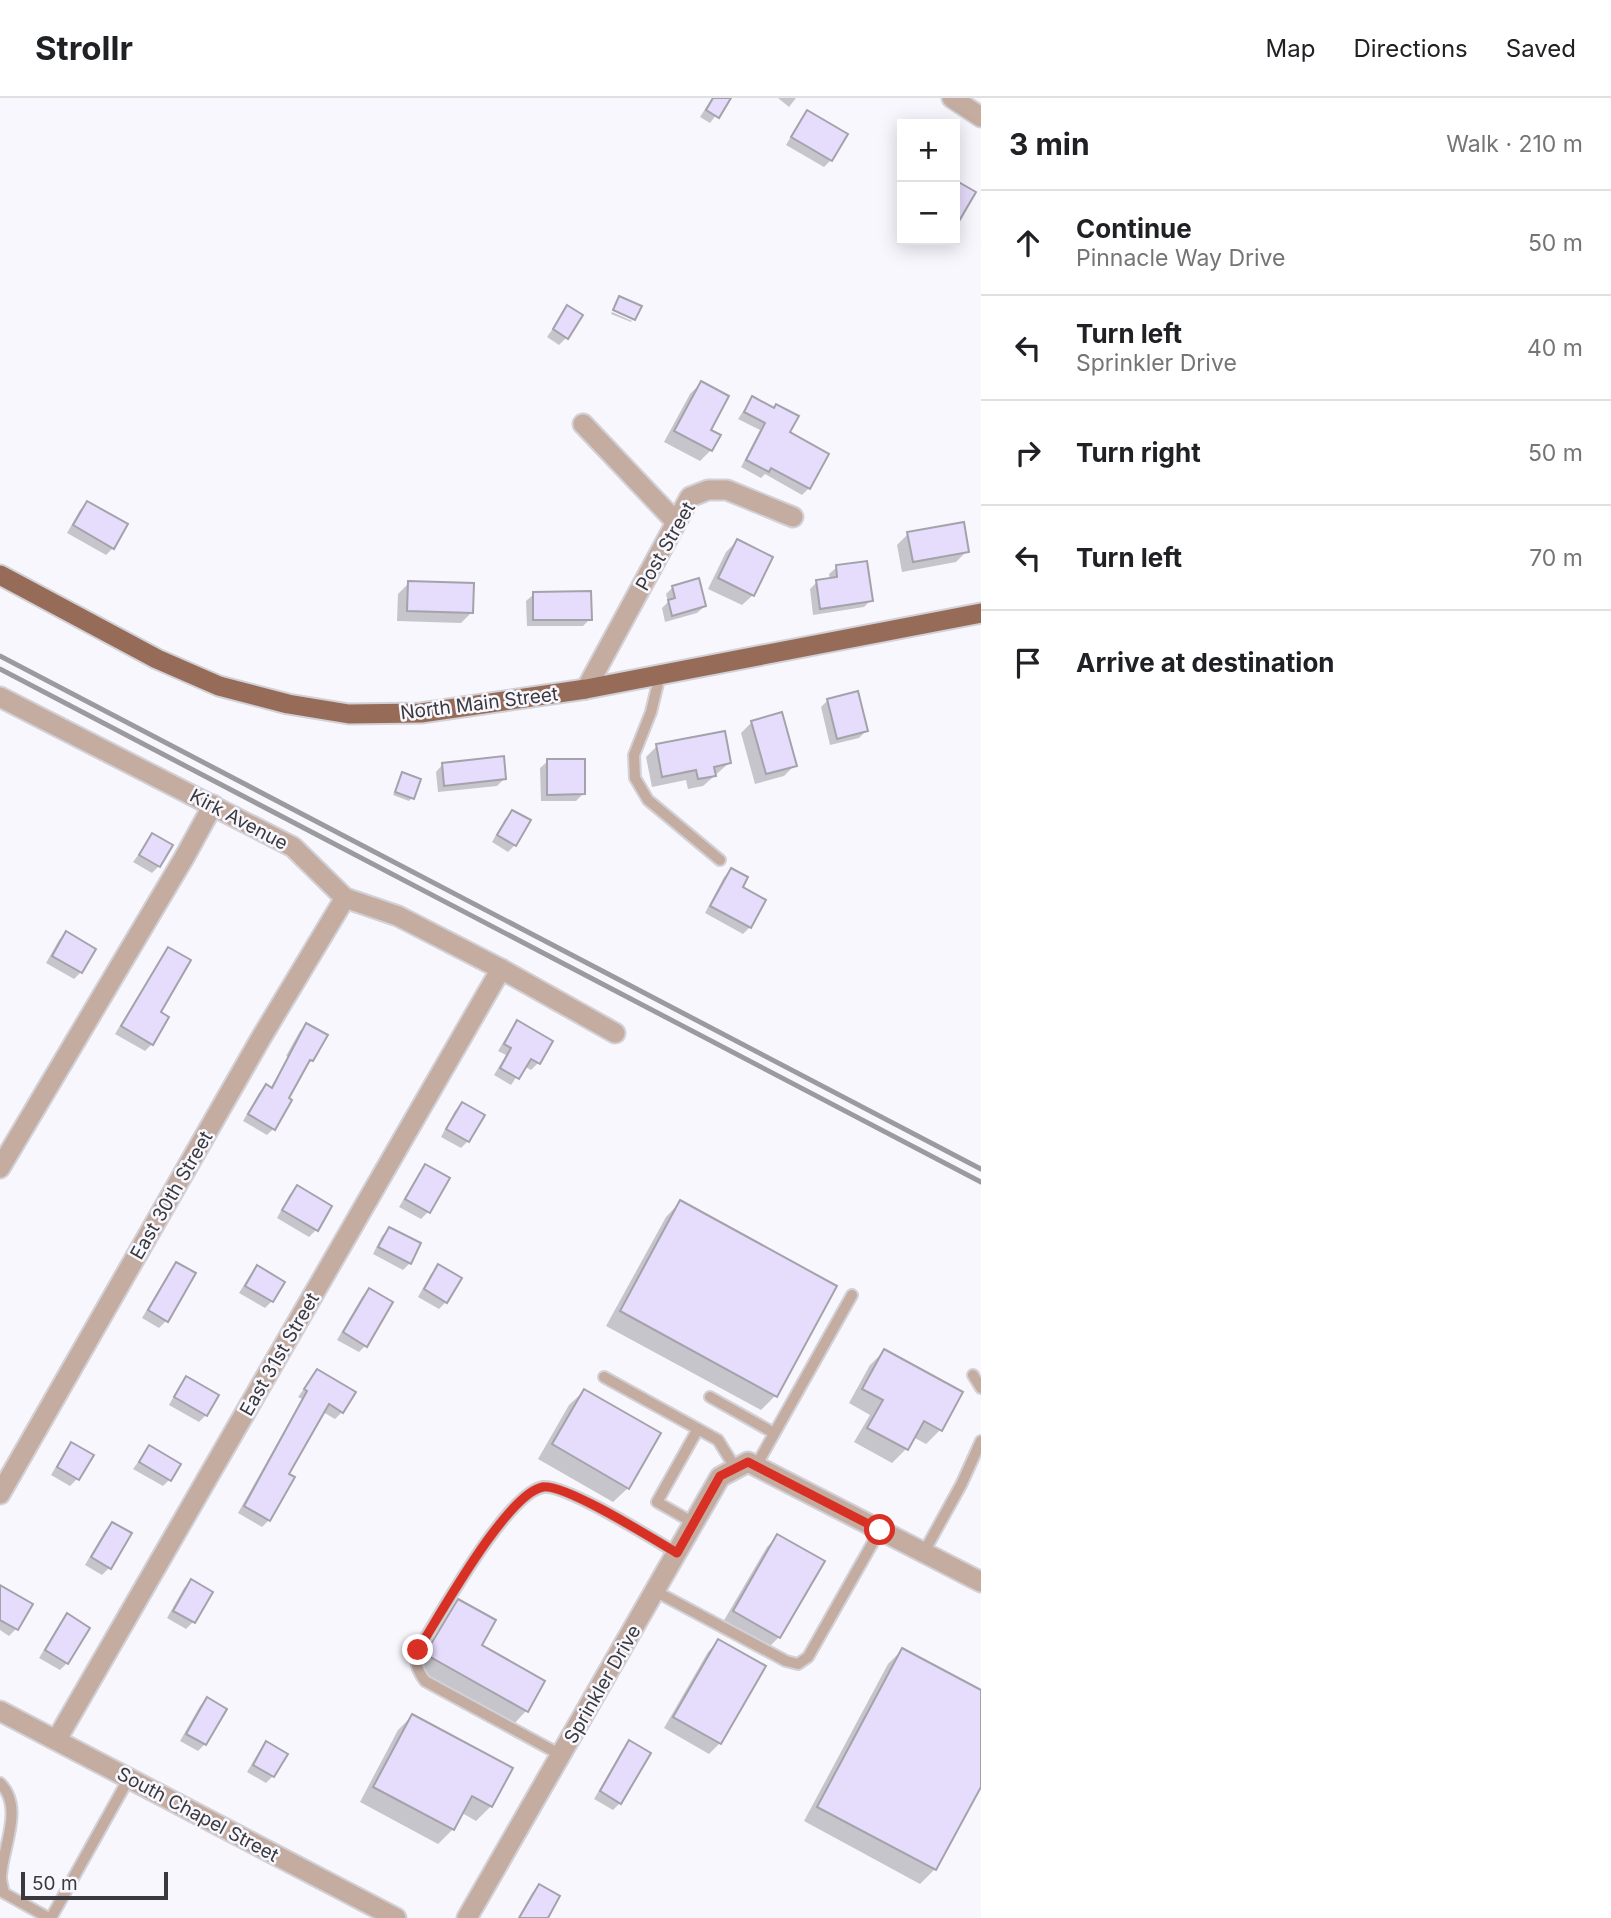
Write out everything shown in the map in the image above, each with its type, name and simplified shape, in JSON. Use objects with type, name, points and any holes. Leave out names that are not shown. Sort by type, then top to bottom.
[{"type":"main road","name":"North Main Street","points":[[0,575],[157,659],[219,686],[288,704],[349,714],[421,713],[586,689],[981,613]]},
{"type":"street","points":[[952,98],[981,117]]},
{"type":"street","points":[[583,425],[676,522]]},
{"type":"street","name":"Post Street","points":[[586,689],[690,498],[708,490],[727,490],[793,517]]},
{"type":"street","name":"Kirk Avenue","points":[[0,697],[293,847],[345,898],[398,916],[501,969],[615,1033]]},
{"type":"street","points":[[0,1168],[213,805]]},
{"type":"street","name":"East 30th Street","points":[[0,1494],[254,1050],[345,898]]},
{"type":"street","name":"East 31st Street","points":[[57,1740],[501,969]]},
{"type":"street","points":[[747,1466],[981,1581]]},
{"type":"street","name":"Sprinkler Drive","points":[[467,1918],[720,1476],[747,1466]]},
{"type":"street","name":"South Chapel Street","points":[[0,1711],[396,1918]]},
{"type":"lane","points":[[660,675],[651,712],[634,755],[635,778],[649,800],[720,860]]},
{"type":"lane","points":[[604,1377],[718,1440],[747,1466],[774,1433],[852,1295]]},
{"type":"lane","points":[[973,1375],[981,1388]]},
{"type":"lane","points":[[710,1397],[774,1433]]},
{"type":"lane","points":[[694,1523],[657,1502],[698,1429]]},
{"type":"lane","points":[[924,1552],[961,1485],[981,1441]]},
{"type":"lane","points":[[561,1755],[425,1681],[415,1662],[418,1650],[500,1522],[527,1495],[544,1487],[572,1496],[677,1553]]},
{"type":"lane","points":[[655,1591],[786,1661],[798,1664],[808,1657],[880,1530]]},
{"type":"lane","points":[[0,1783],[4,1786],[12,1811],[1,1878],[4,1894],[50,1918],[129,1778]]},
{"type":"building","points":[[713,98],[731,98],[719,118],[706,110]]},
{"type":"building","points":[[807,110],[848,134],[832,161],[791,137]]},
{"type":"building","points":[[960,183],[976,192],[960,219]]},
{"type":"building","points":[[619,296],[642,306],[635,320],[613,310]]},
{"type":"building","points":[[567,305],[583,315],[568,339],[553,329]]},
{"type":"building","points":[[701,381],[729,396],[711,430],[721,435],[712,451],[674,431]]},
{"type":"building","points":[[752,396],[774,408],[776,404],[799,416],[790,432],[829,454],[810,489],[771,468],[769,472],[746,460],[765,423],[744,412]]},
{"type":"building","points":[[87,501],[128,524],[114,549],[73,525]]},
{"type":"building","points":[[964,522],[969,552],[913,562],[907,532]]},
{"type":"building","points":[[737,539],[773,557],[754,596],[718,578]]},
{"type":"building","points":[[867,561],[873,601],[820,609],[816,580],[837,577],[836,565]]},
{"type":"building","points":[[699,578],[706,606],[672,616],[668,600],[675,598],[672,586]]},
{"type":"building","points":[[408,581],[474,583],[473,613],[407,611]]},
{"type":"building","points":[[591,591],[592,620],[533,620],[533,592]]},
{"type":"building","points":[[858,691],[868,731],[837,739],[827,699]]},
{"type":"building","points":[[782,712],[797,766],[766,774],[751,721]]},
{"type":"building","points":[[725,731],[731,763],[714,767],[716,776],[698,779],[696,770],[662,777],[656,744]]},
{"type":"building","points":[[504,756],[506,779],[444,786],[442,763]]},
{"type":"building","points":[[547,759],[585,759],[585,794],[547,795]]},
{"type":"building","points":[[402,772],[421,779],[414,799],[395,792]]},
{"type":"building","points":[[512,810],[531,820],[516,846],[497,835]]},
{"type":"building","points":[[152,833],[173,845],[160,867],[139,855]]},
{"type":"building","points":[[731,868],[748,877],[743,887],[766,900],[751,928],[710,906]]},
{"type":"building","points":[[66,931],[96,949],[82,973],[52,956]]},
{"type":"building","points":[[168,947],[191,960],[161,1012],[169,1017],[153,1045],[121,1026]]},
{"type":"building","points":[[517,1020],[553,1041],[540,1064],[531,1059],[519,1079],[500,1068],[511,1048],[504,1044]]},
{"type":"building","points":[[306,1023],[328,1035],[313,1061],[310,1060],[275,1130],[248,1114],[266,1084],[272,1088]]},
{"type":"building","points":[[462,1102],[485,1115],[469,1142],[446,1129]]},
{"type":"building","points":[[425,1164],[450,1178],[430,1213],[405,1199]]},
{"type":"building","points":[[297,1185],[332,1206],[318,1231],[282,1210]]},
{"type":"building","points":[[680,1200],[837,1286],[777,1397],[620,1311]]},
{"type":"building","points":[[389,1227],[421,1243],[411,1264],[378,1247]]},
{"type":"building","points":[[176,1262],[196,1273],[168,1322],[148,1310]]},
{"type":"building","points":[[438,1264],[462,1278],[447,1303],[424,1289]]},
{"type":"building","points":[[257,1265],[285,1282],[273,1302],[245,1286]]},
{"type":"building","points":[[369,1288],[393,1302],[367,1347],[343,1332]]},
{"type":"building","points":[[884,1349],[963,1392],[942,1431],[924,1421],[908,1450],[867,1428],[883,1400],[862,1389]]},
{"type":"building","points":[[317,1369],[356,1392],[343,1413],[329,1404],[289,1474],[295,1477],[270,1521],[244,1506]]},
{"type":"building","points":[[186,1376],[219,1395],[207,1416],[174,1397]]},
{"type":"building","points":[[584,1389],[661,1433],[629,1489],[552,1444]]},
{"type":"building","points":[[71,1442],[94,1455],[79,1480],[57,1467]]},
{"type":"building","points":[[149,1445],[181,1464],[171,1481],[139,1462]]},
{"type":"building","points":[[112,1522],[132,1533],[111,1569],[91,1557]]},
{"type":"building","points":[[777,1534],[825,1561],[780,1638],[733,1611]]},
{"type":"building","points":[[191,1579],[213,1592],[195,1623],[173,1611]]},
{"type":"building","points":[[0,1585],[33,1604],[18,1630],[0,1620]]},
{"type":"building","points":[[458,1599],[496,1620],[482,1645],[545,1681],[528,1712],[425,1654]]},
{"type":"building","points":[[67,1613],[90,1628],[68,1664],[45,1650]]},
{"type":"building","points":[[718,1639],[766,1666],[721,1744],[673,1717]]},
{"type":"building","points":[[902,1648],[981,1690],[981,1787],[936,1870],[817,1807]]},
{"type":"building","points":[[207,1697],[227,1709],[206,1745],[186,1734]]},
{"type":"building","points":[[412,1714],[513,1768],[492,1807],[472,1796],[454,1830],[373,1787]]},
{"type":"building","points":[[629,1740],[651,1753],[621,1804],[600,1791]]},
{"type":"building","points":[[266,1741],[288,1754],[274,1777],[253,1765]]},
{"type":"building","points":[[539,1884],[560,1896],[548,1918],[519,1918]]},
{"type":"railway","points":[[0,656],[981,1169]]},
{"type":"railway","points":[[0,669],[981,1182]]},
{"type":"route","points":[[418,1650],[500,1522],[527,1495],[544,1487],[559,1490],[607,1513],[677,1553],[720,1476],[748,1462],[880,1530]]}]
